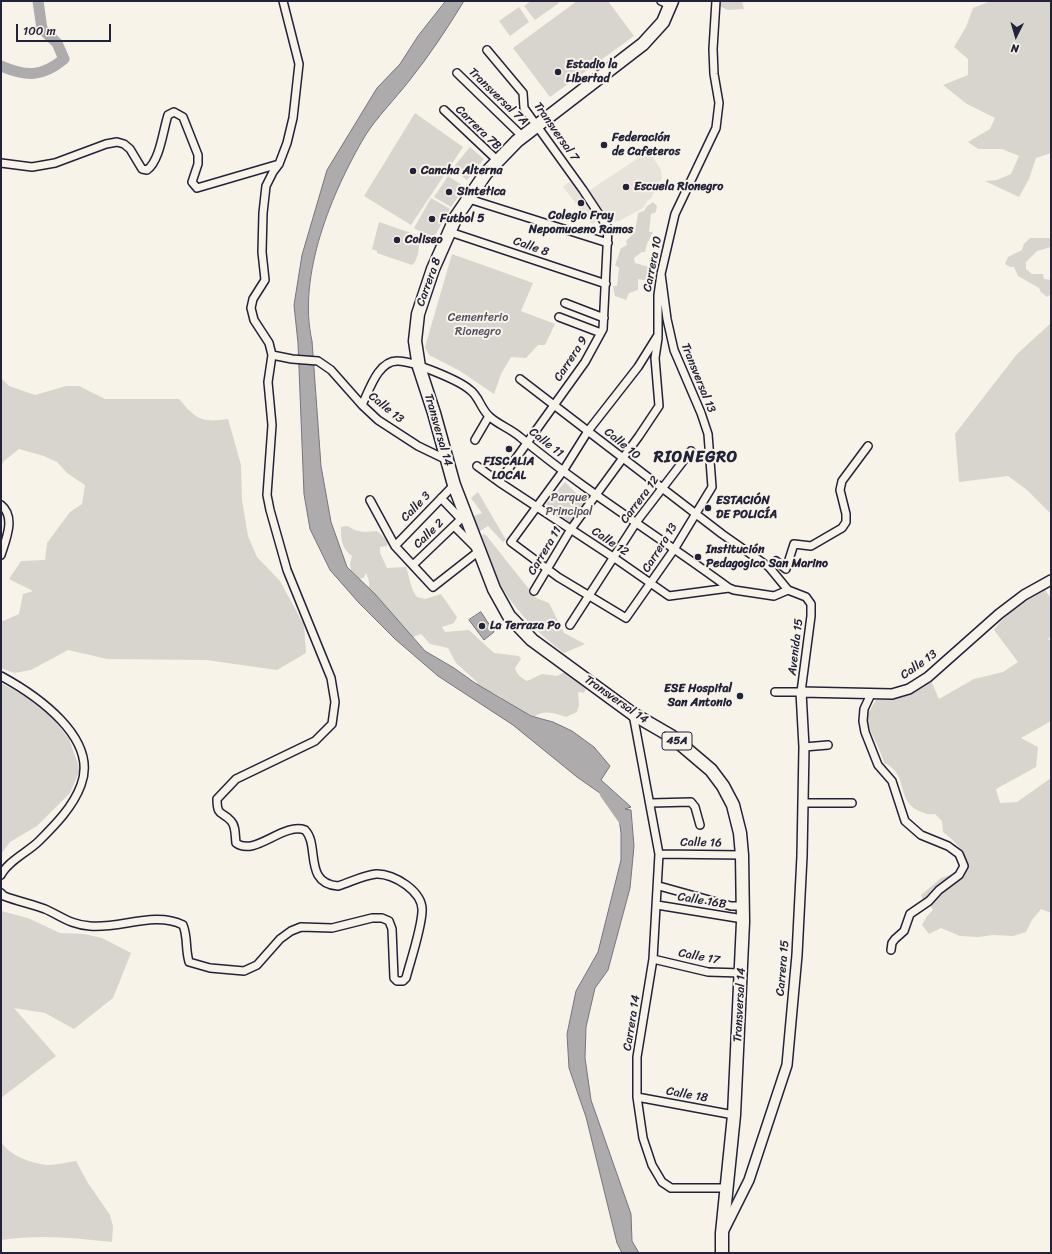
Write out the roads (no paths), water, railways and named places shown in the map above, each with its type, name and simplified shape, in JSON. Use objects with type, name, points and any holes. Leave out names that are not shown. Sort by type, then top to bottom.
[{"type":"highway","name":"45A","points":[[537,126],[643,44],[663,22],[668,2]]},
{"type":"highway","name":"Carrera 8","points":[[416,328],[418,314],[433,269],[456,217],[486,173],[523,137],[537,126]]},
{"type":"highway","name":"Transversal 14","points":[[416,328],[415,341],[419,367],[434,413],[454,485],[494,590],[509,616],[532,640],[633,714],[671,736],[711,770],[723,786],[733,805],[740,833],[743,912],[734,1115],[722,1233],[722,1253]]},
{"type":"street","points":[[1,893],[4,896],[56,914],[71,923],[89,926],[101,927],[148,920],[173,920],[183,924],[187,935],[185,948],[189,962],[210,968],[244,971],[257,965],[280,939],[291,931],[301,927],[332,928],[372,918],[382,918],[389,921],[392,929],[394,978],[397,981],[403,981],[406,978],[422,911],[420,899],[415,893],[389,876],[378,874],[367,876],[338,886],[332,886],[324,882],[317,872],[313,862],[311,841],[305,830],[293,828],[257,844],[244,847],[236,842],[234,827],[231,821],[223,817],[217,809],[217,799],[236,779],[315,741],[332,724],[334,709],[332,678],[287,570],[270,510],[267,495],[272,424],[268,382],[272,355],[269,343],[254,320],[251,308],[253,299],[265,280],[262,252],[263,213],[266,186],[273,172],[280,164],[293,118],[299,64],[283,1]]},
{"type":"street","name":"Carrera 10","points":[[659,406],[655,358],[658,335],[658,295],[661,274],[675,214],[716,128],[719,103],[714,74],[713,49],[716,1]]},
{"type":"street","name":"Transversal 7","points":[[487,50],[523,93],[524,108],[583,190],[608,228]]},
{"type":"street","name":"Transversal 7A","points":[[457,73],[523,137]]},
{"type":"street","name":"Carrera 7B","points":[[444,110],[498,162]]},
{"type":"street","points":[[1,163],[32,167],[55,163],[106,144],[117,142],[124,144],[130,149],[142,169],[147,170],[152,167],[159,149],[168,115],[174,112],[183,117],[198,155],[198,164],[192,182],[197,188],[280,164]]},
{"type":"street","points":[[469,199],[608,243]]},
{"type":"street","name":"Carrera 9","points":[[499,482],[585,362],[601,333],[604,318],[608,228]]},
{"type":"street","name":"Calle 8","points":[[450,232],[606,284]]},
{"type":"street","name":"Transversal 13","points":[[661,274],[667,319],[674,350],[701,413],[708,434],[712,483],[710,489]]},
{"type":"street","points":[[565,303],[604,318]]},
{"type":"street","points":[[559,317],[601,333]]},
{"type":"street","points":[[589,596],[547,570],[511,542],[563,471],[588,431],[638,367],[658,335]]},
{"type":"street","name":"Calle 13","points":[[272,355],[292,359],[318,361],[331,370],[362,405],[395,431],[418,446],[447,460]]},
{"type":"street","name":"Calle 11","points":[[362,405],[386,363],[397,360],[407,362],[450,377],[472,390],[489,416],[563,471],[637,521],[729,588]]},
{"type":"street","name":"Calle 10","points":[[520,379],[622,459],[769,567],[788,590]]},
{"type":"street","name":"Carrera 11","points":[[534,591],[571,529],[659,406]]},
{"type":"street","points":[[475,440],[489,416]]},
{"type":"street","points":[[769,567],[776,561],[786,569],[794,544],[811,546],[842,528],[846,522],[846,514],[840,490],[842,481],[868,446]]},
{"type":"street","name":"Carrera 12","points":[[570,625],[637,521],[692,451]]},
{"type":"street","name":"Calle 12","points":[[477,466],[613,557],[650,584],[670,596],[729,588]]},
{"type":"street","name":"Calle 3","points":[[395,546],[454,485]]},
{"type":"street","name":"Carrera 13","points":[[589,596],[626,618],[675,548],[710,489]]},
{"type":"street","name":"Calle 2","points":[[413,565],[461,519],[441,498]]},
{"type":"street","points":[[370,500],[395,546],[433,587],[479,551],[454,526]]},
{"type":"street","points":[[1,505],[9,516],[9,529],[1,554]]},
{"type":"street","name":"Calle 13","points":[[775,692],[892,694],[916,685],[934,672],[1024,595],[1051,580]]},
{"type":"street","points":[[729,588],[774,596],[788,590]]},
{"type":"street","name":"Avenida 15","points":[[788,590],[806,596],[811,604],[808,643],[801,692]]},
{"type":"street","points":[[1,676],[21,687],[44,703],[58,716],[74,738],[83,754],[84,766],[82,784],[71,805],[30,851],[11,864],[1,876]]},
{"type":"street","name":"Carrera 15","points":[[722,1233],[749,1180],[787,1065],[797,955],[804,803],[804,747],[801,692]]},
{"type":"street","points":[[871,694],[864,709],[863,721],[865,732],[878,765],[892,782],[905,821],[921,836],[948,846],[959,854],[964,866],[959,875],[938,890],[929,900],[910,914],[904,931],[895,938],[892,943],[891,950]]},
{"type":"street","name":"Carrera 14","points":[[633,714],[660,854],[653,959],[637,1057],[637,1097],[643,1138],[652,1165],[662,1182],[671,1188],[727,1188]]},
{"type":"street","points":[[804,747],[828,745]]},
{"type":"street","points":[[651,803],[691,802],[700,825]]},
{"type":"street","points":[[804,803],[852,803]]},
{"type":"street","name":"Calle 16","points":[[660,854],[742,855]]},
{"type":"street","points":[[659,886],[731,906],[743,912]]},
{"type":"street","name":"Calle 16B","points":[[657,905],[743,912]]},
{"type":"street","name":"Calle 17","points":[[653,959],[708,972],[741,973]]},
{"type":"street","name":"Calle 18","points":[[637,1097],[734,1115]]},
{"type":"waterway","points":[[1,66],[19,72],[34,73],[49,69],[64,59],[57,43],[42,29],[38,1]]},
{"type":"waterway","points":[[605,793],[626,823]]},
{"type":"place","name":"Estadio la Libertad","points":[[558,72]]},
{"type":"place","name":"Federación de Cafeteros","points":[[604,145]]},
{"type":"place","name":"Cancha Alterna","points":[[413,171]]},
{"type":"place","name":"Escuela Rionegro","points":[[626,187]]},
{"type":"place","name":"Sintetica","points":[[449,192]]},
{"type":"place","name":"Colegio Fray Nepomuceno Ramos","points":[[581,203]]},
{"type":"place","name":"Futbol 5","points":[[432,219]]},
{"type":"place","name":"Coliseo","points":[[397,240]]},
{"type":"place","name":"FISCALIA LOCAL","points":[[509,449]]},
{"type":"place","name":"ESTACIÓN DE POLICÍA","points":[[708,508]]},
{"type":"place","name":"Institución Pedagogico San Marino","points":[[698,557]]},
{"type":"place","name":"La Terraza Po","points":[[482,626]]},
{"type":"place","name":"ESE Hospital San Antonio","points":[[740,696]]},
{"type":"district","name":"RIONEGRO","points":[[696,458]]},
{"type":"park label","name":"Cementerio Rionegro","points":[[478,325]]},
{"type":"park label","name":"Parque Principal","points":[[569,505]]}]
